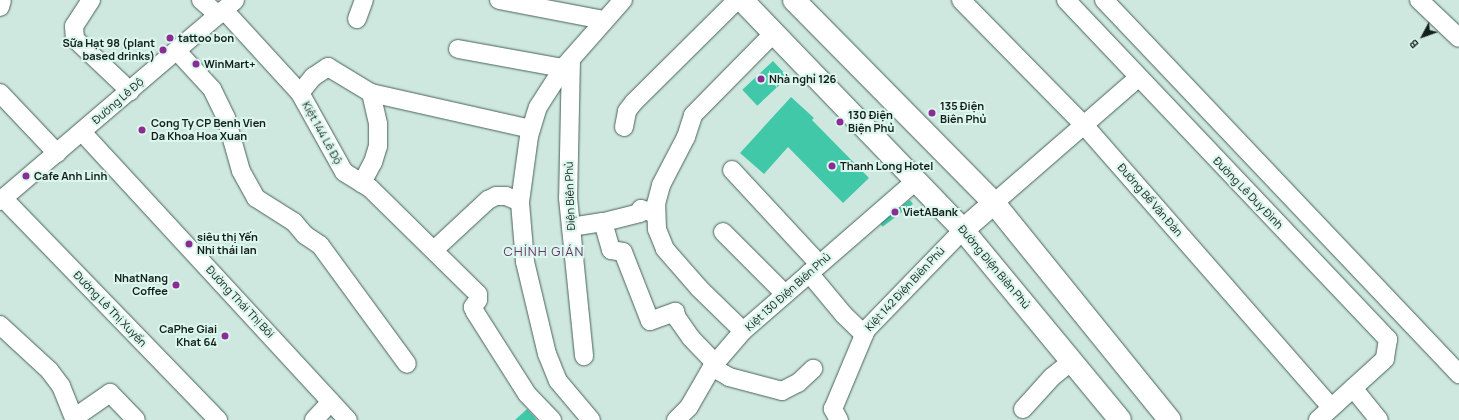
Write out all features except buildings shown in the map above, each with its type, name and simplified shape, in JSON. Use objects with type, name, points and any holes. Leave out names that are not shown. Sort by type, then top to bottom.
[{"type":"main road","name":"Đường Điện Biên Phủ","points":[[742,0],[917,180],[963,230],[1120,420]]},
{"type":"main road","points":[[794,0],[994,203],[1170,420]]},
{"type":"main road","points":[[963,230],[994,203]]},
{"type":"street","points":[[0,7],[2,0]]},
{"type":"street","points":[[91,0],[74,26],[75,39],[130,91]]},
{"type":"street","name":"Kiệt 144 Lê Độ","points":[[201,0],[225,8],[300,93],[344,172],[362,183],[401,216],[479,297],[473,307],[475,312],[527,394],[552,420]]},
{"type":"street","points":[[357,19],[364,0]]},
{"type":"street","points":[[499,0],[604,20]]},
{"type":"street","points":[[591,420],[558,381],[547,354],[525,262],[520,202],[531,129],[544,95],[567,64],[623,0]]},
{"type":"street","points":[[624,127],[627,111],[634,102],[737,0]]},
{"type":"street","name":"Đường Bế Văn Đàn","points":[[961,0],[1084,125],[1331,407]]},
{"type":"street","name":"Đường Lê Duy Đình","points":[[1066,0],[1138,78],[1388,338],[1385,359],[1353,388]]},
{"type":"street","points":[[1104,0],[1459,374]]},
{"type":"street","points":[[1419,0],[1459,38]]},
{"type":"street","name":"Đường Lê Độ","points":[[1,200],[177,51],[225,8]]},
{"type":"street","points":[[743,331],[665,249],[659,238],[656,214],[662,185],[686,138],[693,115],[774,33]]},
{"type":"street","points":[[458,49],[567,64]]},
{"type":"street","points":[[177,51],[212,89],[226,118],[241,171],[256,198],[294,222],[305,235],[320,245],[407,364]]},
{"type":"street","name":"Điện Biên Phủ","points":[[567,64],[568,191],[584,356]]},
{"type":"street","points":[[300,93],[313,77],[328,67],[370,93],[531,129]]},
{"type":"street","points":[[994,203],[1138,78]]},
{"type":"street","points":[[0,93],[57,153]]},
{"type":"street","points":[[362,183],[373,162],[378,146],[378,124],[370,93]]},
{"type":"street","name":"Đường Thái Thị Bôi","points":[[82,132],[348,420]]},
{"type":"street","points":[[732,170],[814,268],[844,315],[864,334]]},
{"type":"street","name":"Kiệt 130 Điện Biên Phủ","points":[[676,420],[689,407],[714,365],[743,331],[917,180]]},
{"type":"street","points":[[434,250],[488,200],[496,196],[506,196],[520,202]]},
{"type":"street","name":"Đường Lê Thị Xuyến","points":[[1,200],[217,420]]},
{"type":"street","points":[[571,227],[603,222],[640,213],[641,209],[656,214]]},
{"type":"street","points":[[603,222],[610,250],[622,252],[650,321],[675,312],[677,318],[691,338],[714,365],[729,377],[782,391],[798,383],[813,369]]},
{"type":"street","name":"Kiệt 142 Điện Biên Phủ","points":[[832,416],[864,334],[963,230]]},
{"type":"street","points":[[723,232],[784,294]]},
{"type":"street","points":[[0,325],[53,376],[61,386],[74,419],[110,393],[136,420]]},
{"type":"street","points":[[1023,409],[1052,376],[1072,361]]},
{"type":"street","points":[[1318,420],[1353,388],[1379,420]]},
{"type":"street","points":[[314,420],[332,402]]},
{"type":"place","name":"tattoo bon","points":[[170,38]]},
{"type":"place","name":"Sữa Hạt 98 (plant based drinks)","points":[[163,50]]},
{"type":"place","name":"WinMart+","points":[[196,64]]},
{"type":"place","name":"Nhà nghỉ 126","points":[[761,79]]},
{"type":"place","name":"135 Điện Biên Phủ","points":[[932,113]]},
{"type":"place","name":"130 Điện Biện Phủ","points":[[840,122]]},
{"type":"place","name":"Cong Ty CP Benh Vien Da Khoa Hoa Xuan","points":[[142,130]]},
{"type":"place","name":"Thanh Long Hotel","points":[[832,166]]},
{"type":"place","name":"Cafe Anh Linh","points":[[26,176]]},
{"type":"place","name":"VietABank","points":[[895,212]]},
{"type":"place","name":"siêu thị Yến Nhi thái lan","points":[[189,244]]},
{"type":"place","name":"NhatNang Coffee","points":[[176,285]]},
{"type":"place","name":"CaPhe Giai Khat 64","points":[[225,336]]},
{"type":"district","name":"CHÍNH GIÁN","points":[[544,251]]}]
